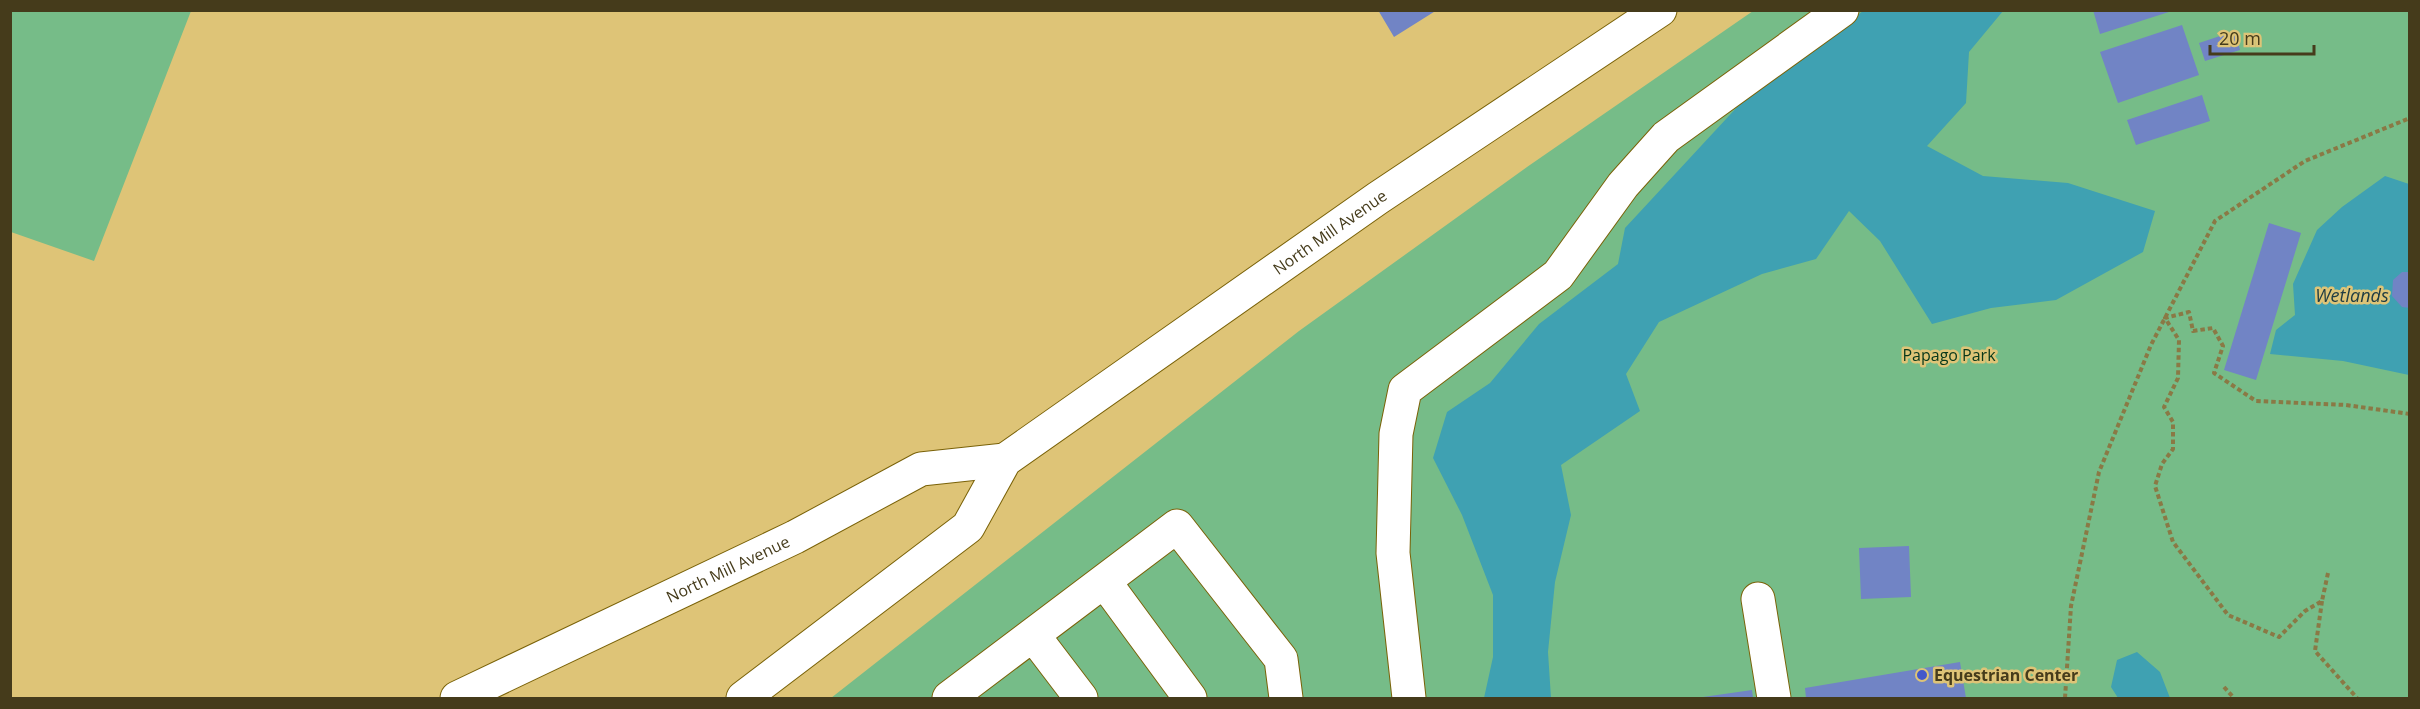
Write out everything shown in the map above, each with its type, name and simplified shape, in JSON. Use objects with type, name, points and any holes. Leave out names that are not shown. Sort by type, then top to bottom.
[{"type":"main road","name":"North Mill Avenue","points":[[744,699],[968,527],[1005,459],[1378,198],[1660,10]]},
{"type":"main road","points":[[1409,699],[1393,553],[1396,434],[1405,390],[1558,275],[1623,185],[1666,137],[1842,10]]},
{"type":"main road","name":"North Mill Avenue","points":[[457,699],[505,689],[921,469],[1005,459]]},
{"type":"main road","points":[[949,699],[1177,526],[1281,658],[1286,699]]},
{"type":"main road","points":[[1104,581],[1190,699]]},
{"type":"main road","points":[[1758,598],[1774,699]]},
{"type":"main road","points":[[1033,635],[1081,699]]},
{"type":"path","points":[[2066,699],[2071,606],[2099,471],[2151,345],[2215,221],[2305,161],[2409,118]]},
{"type":"path","points":[[2164,318],[2189,312],[2193,331],[2213,328],[2223,346],[2214,373],[2256,401],[2346,405],[2409,414]]},
{"type":"path","points":[[2164,318],[2179,340],[2178,378],[2164,407],[2173,422],[2173,449],[2162,464],[2155,486],[2173,542],[2228,615],[2261,630],[2279,637],[2305,611],[2322,601]]},
{"type":"path","points":[[2328,573],[2315,651],[2357,699]]},
{"type":"path","points":[[2223,687],[2234,699]]},
{"type":"green space","points":[[11,10],[191,11],[94,261],[11,232]]},
{"type":"green space","name":"Papago Park","points":[[1753,11],[2409,11],[2409,698],[831,698],[1299,331],[1527,167]]},
{"type":"water","points":[[1863,11],[2003,11],[1969,52],[1966,103],[1927,146],[1983,176],[2068,183],[2155,211],[2143,252],[2056,300],[1991,308],[1932,324],[1880,241],[1849,211],[1816,259],[1762,274],[1659,322],[1626,374],[1640,411],[1561,465],[1571,515],[1555,582],[1548,652],[1551,698],[1484,698],[1493,657],[1493,595],[1462,515],[1433,458],[1447,412],[1490,383],[1539,324],[1618,264],[1625,228],[1739,105]]},
{"type":"water","name":"Wetlands","points":[[2385,176],[2409,184],[2409,375],[2343,361],[2270,354],[2276,330],[2295,315],[2293,284],[2317,230],[2342,207]]},
{"type":"water","points":[[2137,652],[2160,672],[2170,698],[2118,698],[2111,687],[2117,660]]},
{"type":"building","points":[[1378,10],[1437,10],[1394,37]]},
{"type":"building","points":[[2093,10],[2172,10],[2172,11],[2100,34]]},
{"type":"building","points":[[2182,25],[2199,75],[2118,103],[2100,52]]},
{"type":"building","points":[[2235,31],[2240,50],[2205,61],[2199,43]]},
{"type":"building","points":[[2202,95],[2210,121],[2136,145],[2127,120]]},
{"type":"building","points":[[2269,223],[2301,233],[2256,380],[2224,370]]},
{"type":"building","points":[[2402,272],[2410,272],[2410,308],[2402,307],[2392,296],[2393,280]]},
{"type":"building","points":[[1909,546],[1911,597],[1861,599],[1859,548]]},
{"type":"building","name":"Equestrian Center","points":[[1960,662],[1966,698],[1806,698],[1805,688]]},
{"type":"building","points":[[1752,690],[1753,698],[1703,697]]},
{"type":"place","name":"Equestrian Center","points":[[1922,675]]}]
